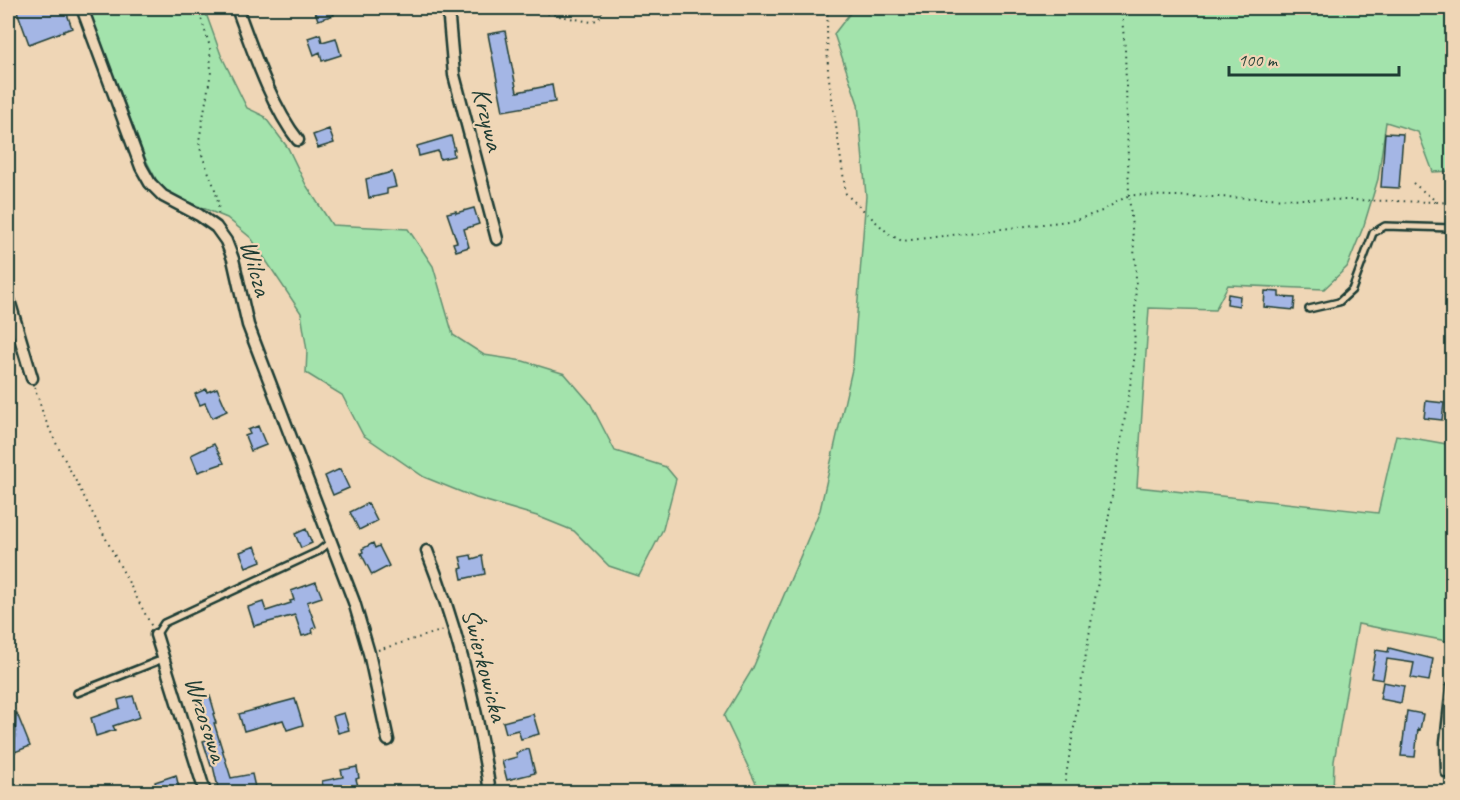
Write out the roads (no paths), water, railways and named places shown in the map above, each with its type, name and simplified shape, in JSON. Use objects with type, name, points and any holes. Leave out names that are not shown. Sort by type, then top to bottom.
[{"type":"street","name":"Wilcza","points":[[82,8],[141,167],[150,183],[163,196],[199,214],[216,227],[226,241],[233,259],[248,325],[354,602],[369,653],[388,740]]},
{"type":"street","points":[[237,8],[282,114],[298,140]]},
{"type":"street","name":"Krzywa","points":[[448,8],[456,83],[496,239]]},
{"type":"street","points":[[8,297],[32,378]]},
{"type":"street","name":"Świerkowicka","points":[[428,551],[453,627],[480,731],[490,792]]},
{"type":"street","name":"Wrzosowa","points":[[156,635],[205,792]]},
{"type":"street","points":[[1447,772],[1446,742],[1452,687]]},
{"type":"lane","points":[[1309,309],[1339,302],[1352,290],[1373,233],[1385,226],[1452,228]]},
{"type":"lane","points":[[156,635],[164,623],[318,551],[330,542]]},
{"type":"lane","name":"Wrzosowa","points":[[76,693],[163,659]]}]
